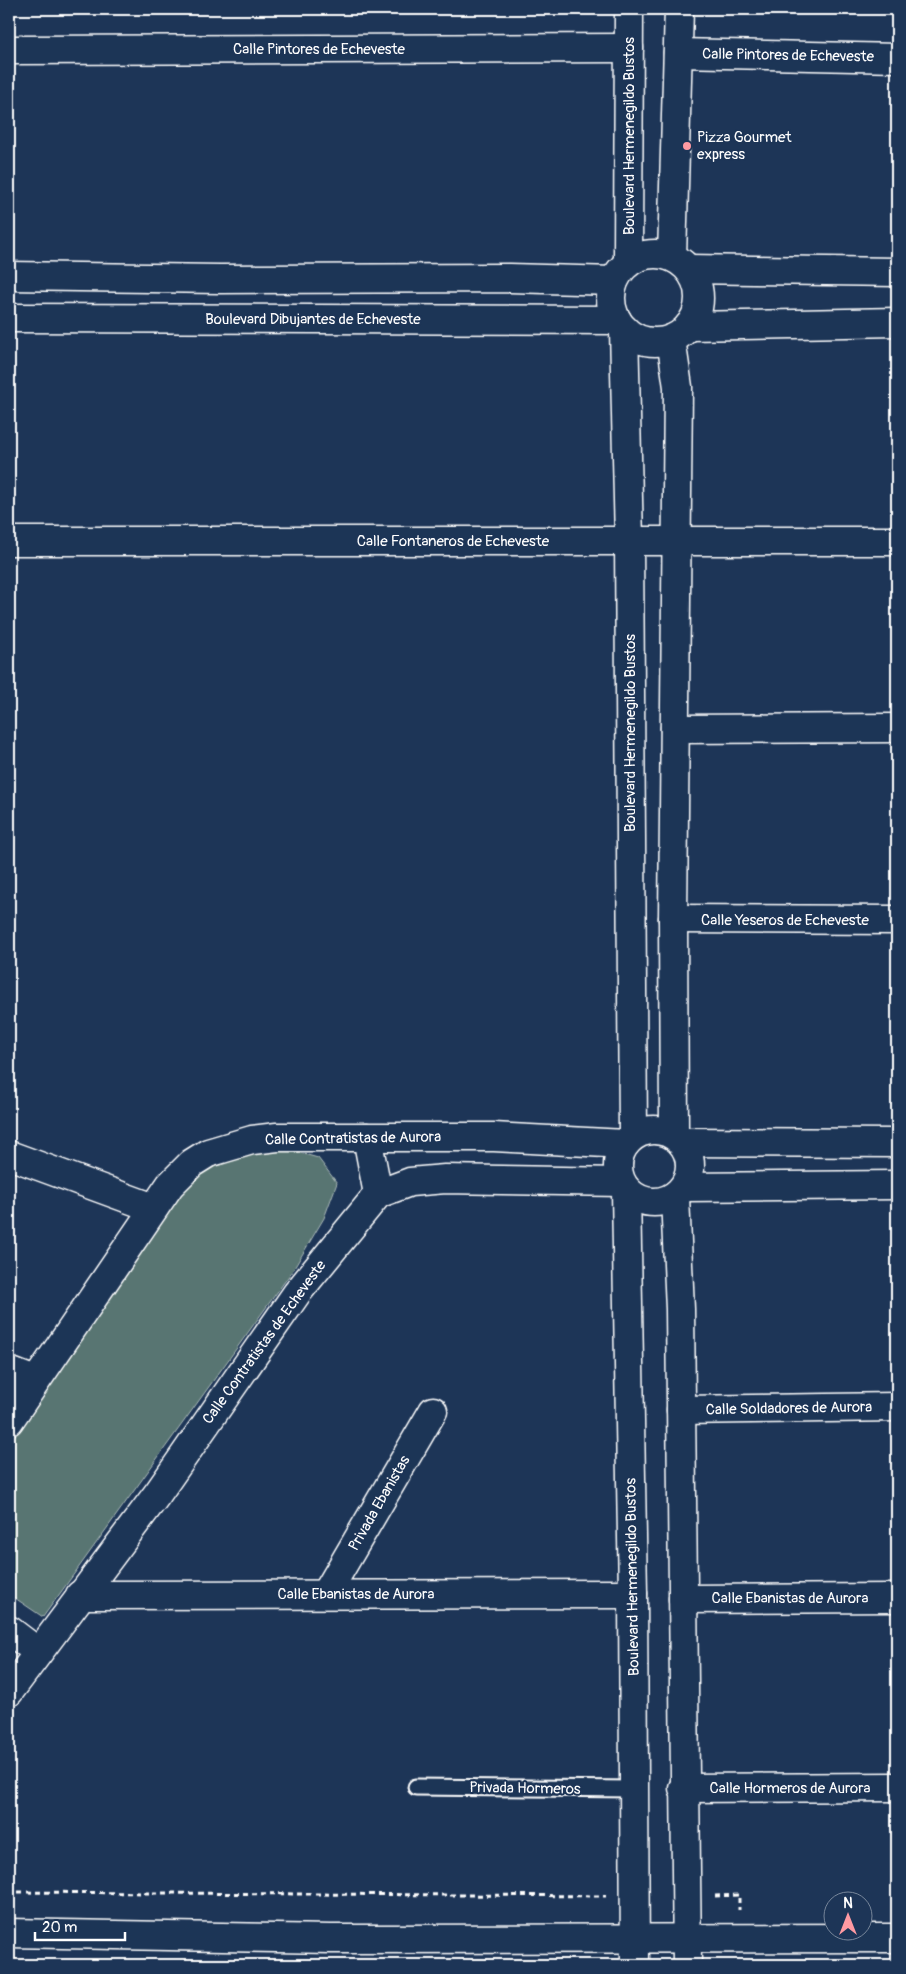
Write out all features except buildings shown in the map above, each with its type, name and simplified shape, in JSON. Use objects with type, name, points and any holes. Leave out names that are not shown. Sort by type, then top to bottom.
[{"type":"street","name":"Boulevard Hermenegildo Bustos","points":[[621,272],[629,9]]},
{"type":"street","points":[[678,1139],[673,919],[678,387],[680,333],[696,316],[699,304],[699,292],[680,263],[679,9]]},
{"type":"street","name":"Calle Pintores de Echeveste","points":[[9,50],[629,48]]},
{"type":"street","name":"Calle Pintores de Echeveste","points":[[678,53],[897,58]]},
{"type":"street","points":[[897,272],[680,263],[657,254],[642,256],[621,272],[610,294],[612,308],[620,325],[634,337],[646,341],[680,333],[897,322]]},
{"type":"street","points":[[9,276],[220,279],[510,278],[621,272]]},
{"type":"street","name":"Boulevard Dibujantes de Echeveste","points":[[9,318],[620,325]]},
{"type":"street","name":"Boulevard Hermenegildo Bustos","points":[[620,325],[629,541],[629,1140]]},
{"type":"street","name":"Calle Fontaneros de Echeveste","points":[[9,541],[897,541]]},
{"type":"street","points":[[674,729],[897,728]]},
{"type":"street","name":"Calle Yeseros de Echeveste","points":[[673,919],[897,920]]},
{"type":"street","points":[[653,1130],[664,1131],[678,1139],[689,1152],[692,1164],[690,1176],[680,1192],[663,1202],[649,1203],[636,1198],[624,1186],[618,1163],[629,1140],[642,1131],[653,1130]]},
{"type":"street","points":[[367,1137],[378,1194],[410,1182],[445,1179],[624,1186]]},
{"type":"street","name":"Calle Contratistas de Aurora","points":[[9,1421],[170,1185],[192,1163],[208,1153],[252,1140],[277,1138],[494,1137],[629,1140]]},
{"type":"street","points":[[678,1139],[897,1143]]},
{"type":"street","points":[[9,1155],[154,1208]]},
{"type":"street","points":[[680,1192],[897,1185]]},
{"type":"street","name":"Boulevard Hermenegildo Bustos","points":[[624,1186],[633,1594],[635,1965]]},
{"type":"street","points":[[680,1192],[686,1965]]},
{"type":"street","name":"Calle Contratistas de Echeveste","points":[[9,1692],[158,1493],[297,1293],[378,1194]]},
{"type":"street","points":[[9,1371],[35,1381]]},
{"type":"street","name":"Calle Soldadores de Aurora","points":[[681,1410],[897,1407]]},
{"type":"street","name":"Privada Ebanistas","points":[[326,1594],[433,1411]]},
{"type":"street","name":"Calle Ebanistas de Aurora","points":[[80,1595],[633,1594]]},
{"type":"street","name":"Calle Ebanistas de Aurora","points":[[682,1599],[897,1598]]},
{"type":"street","points":[[9,1630],[38,1652]]},
{"type":"street","name":"Calle Hormeros de Aurora","points":[[684,1788],[897,1787]]},
{"type":"street","points":[[9,1933],[331,1939],[897,1938]]},
{"type":"lane","name":"Privada Hormeros","points":[[416,1787],[634,1789]]},
{"type":"path","points":[[9,1892],[636,1897]]},
{"type":"path","points":[[684,1896],[739,1895],[739,1937]]},
{"type":"green space","points":[[290,1150],[318,1158],[337,1183],[324,1218],[293,1270],[43,1617],[9,1594],[9,1428],[111,1283],[203,1167],[256,1151]]},
{"type":"place","name":"Pizza Gourmet express","points":[[687,146]]}]
